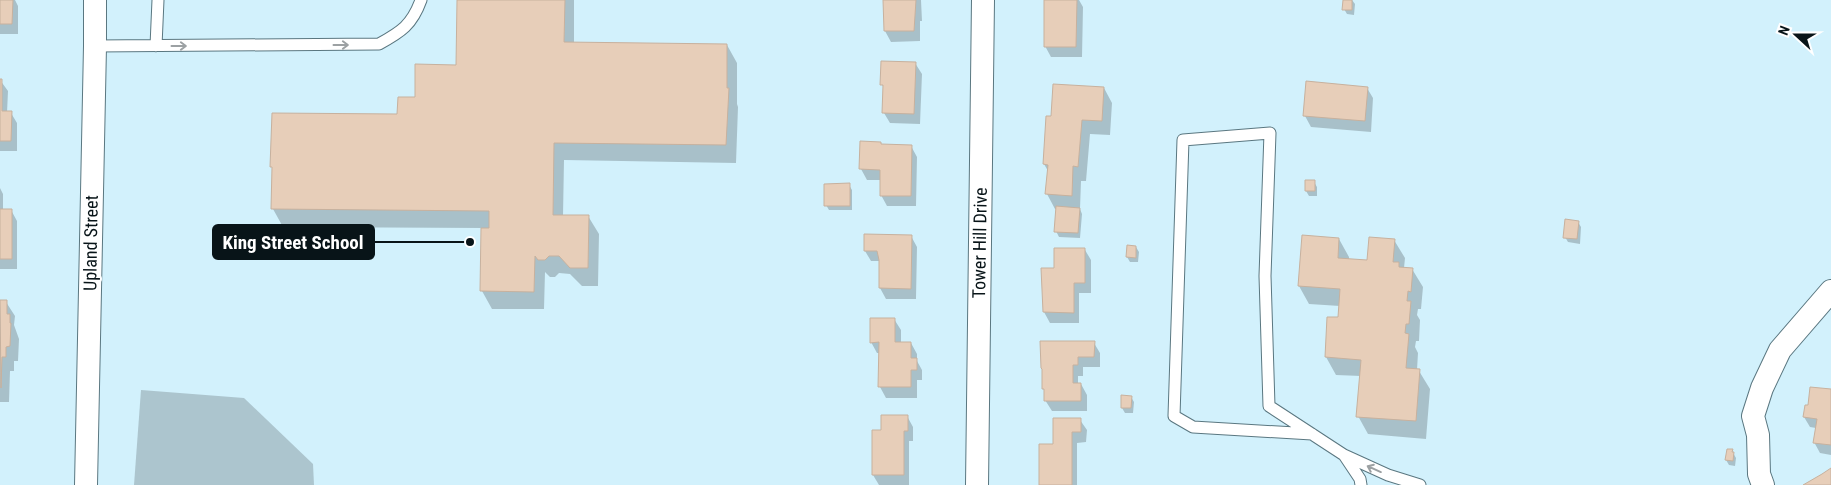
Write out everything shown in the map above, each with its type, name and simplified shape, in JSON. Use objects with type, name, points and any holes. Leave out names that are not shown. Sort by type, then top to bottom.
[{"type":"street","name":"Upland Street","points":[[86,485],[95,0]]},
{"type":"street","name":"Tower Hill Drive","points":[[977,485],[982,0]]},
{"type":"street","points":[[1763,485],[1759,474],[1758,435],[1753,416],[1762,388],[1780,350],[1831,291]]},
{"type":"lane","points":[[156,46],[158,0]]},
{"type":"lane","points":[[95,46],[379,44],[403,30],[416,14],[421,0]]},
{"type":"lane","points":[[1312,434],[1193,427],[1174,416],[1183,140],[1270,133],[1264,276],[1269,406],[1312,434],[1344,455],[1388,475],[1420,485]]},
{"type":"lane","points":[[1344,455],[1360,479],[1361,485]]},
{"type":"shaded area","points":[[141,390],[244,398],[313,464],[314,485],[134,485]]},
{"type":"building","points":[[0,0],[13,0],[12,24],[0,24]]},
{"type":"building","points":[[457,0],[565,0],[564,42],[727,44],[727,88],[729,88],[726,145],[554,143],[553,215],[589,215],[588,268],[570,268],[559,256],[549,256],[545,260],[538,260],[535,256],[534,292],[480,291],[481,228],[489,228],[489,211],[271,209],[272,113],[397,114],[398,97],[415,97],[415,64],[456,65]]},
{"type":"building","points":[[883,0],[916,0],[914,31],[884,31]]},
{"type":"building","points":[[1044,0],[1077,0],[1076,47],[1044,47]]},
{"type":"building","points":[[1343,0],[1352,0],[1352,10],[1342,10]]},
{"type":"building","points":[[881,61],[916,62],[914,114],[882,113],[883,85],[880,85]]},
{"type":"building","points":[[0,79],[2,79],[2,111],[12,111],[11,141],[0,141]]},
{"type":"building","points":[[1306,81],[1368,87],[1365,121],[1303,116]]},
{"type":"building","points":[[1053,84],[1104,87],[1102,121],[1082,120],[1078,167],[1073,166],[1072,196],[1045,194],[1048,165],[1043,164],[1046,116],[1051,116]]},
{"type":"building","points":[[860,141],[912,145],[911,196],[880,196],[880,170],[859,169]]},
{"type":"building","points":[[1305,180],[1315,180],[1315,191],[1305,191]]},
{"type":"building","points":[[850,183],[850,206],[824,206],[824,184]]},
{"type":"building","points":[[1056,206],[1080,208],[1078,233],[1054,232]]},
{"type":"building","points":[[0,209],[12,209],[12,259],[0,259]]},
{"type":"building","points":[[1565,219],[1579,221],[1577,239],[1563,238]]},
{"type":"building","points":[[864,234],[912,235],[911,289],[879,288],[879,260],[877,251],[864,251]]},
{"type":"building","points":[[1302,235],[1339,238],[1338,258],[1367,260],[1369,237],[1395,239],[1393,262],[1399,262],[1399,267],[1413,268],[1411,292],[1408,291],[1407,301],[1411,301],[1409,324],[1406,324],[1405,333],[1409,334],[1406,368],[1420,369],[1416,421],[1356,417],[1361,360],[1325,357],[1327,317],[1338,317],[1340,289],[1298,286]]},
{"type":"building","points":[[1127,245],[1136,246],[1136,258],[1126,257]]},
{"type":"building","points":[[1054,248],[1085,248],[1085,283],[1074,283],[1074,313],[1043,312],[1041,268],[1054,268]]},
{"type":"building","points":[[0,300],[7,300],[7,314],[10,314],[11,323],[10,346],[6,347],[6,357],[2,357],[1,388]]},
{"type":"building","points":[[870,318],[895,318],[895,342],[911,342],[911,358],[917,358],[917,370],[911,370],[911,387],[878,387],[879,342],[870,343]]},
{"type":"building","points":[[1040,341],[1095,341],[1094,357],[1078,357],[1078,365],[1073,365],[1073,383],[1081,383],[1081,401],[1044,401]]},
{"type":"building","points":[[1810,387],[1831,389],[1831,445],[1813,443],[1817,419],[1803,417],[1805,405],[1808,405]]},
{"type":"building","points":[[1121,395],[1132,396],[1131,408],[1121,408]]},
{"type":"building","points":[[881,415],[908,415],[908,431],[904,431],[904,475],[872,475],[872,430],[881,430]]},
{"type":"building","points":[[1053,418],[1081,418],[1081,432],[1072,432],[1072,485],[1039,485],[1039,444],[1053,444]]},
{"type":"building","points":[[1727,449],[1733,449],[1733,461],[1725,460]]},
{"type":"building","points":[[1831,468],[1831,485],[1803,485],[1822,474]]},
{"type":"place","name":"King Street School","points":[[470,242]]}]
